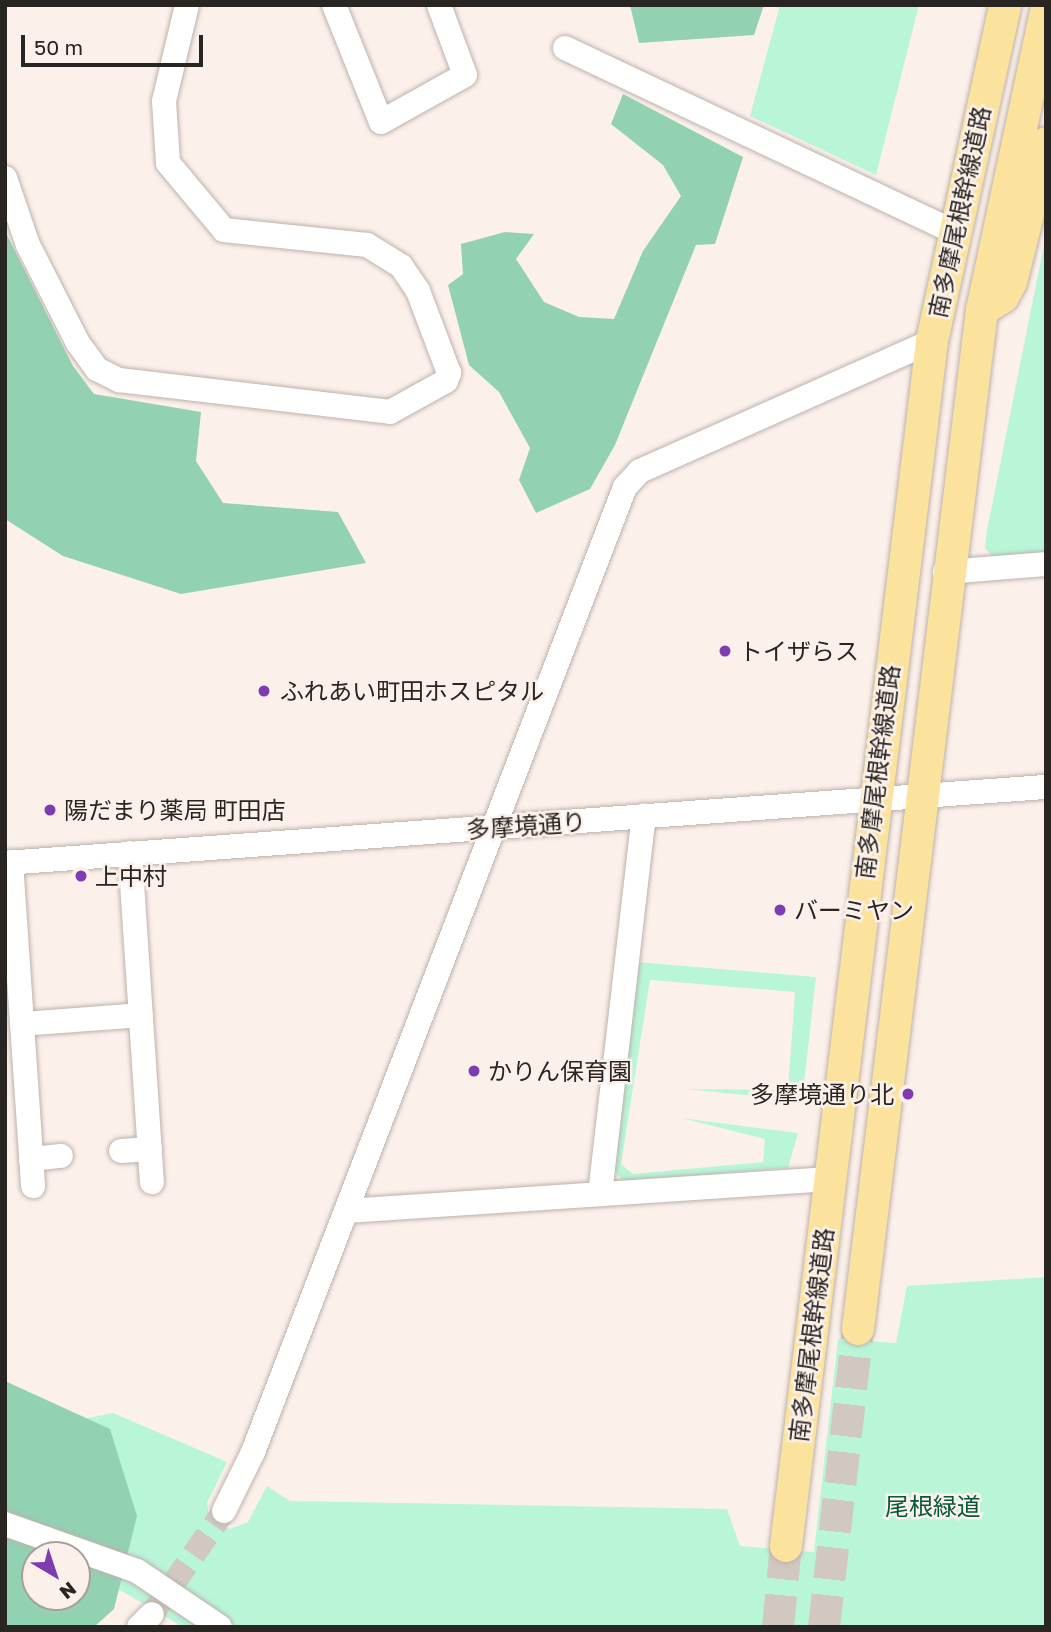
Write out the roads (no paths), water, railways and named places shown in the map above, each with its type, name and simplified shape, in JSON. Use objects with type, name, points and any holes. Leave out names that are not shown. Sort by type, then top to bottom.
[{"type":"main road","name":"南多摩尾根幹線道路","points":[[786,1546],[874,800],[932,341],[953,231],[1005,5]]},
{"type":"main road","name":"南多摩尾根幹線道路","points":[[858,1329],[946,572],[982,310],[1046,11]]},
{"type":"main road","points":[[982,310],[1003,297],[1011,282],[1046,143]]},
{"type":"street","points":[[5,178],[28,245],[78,343],[97,369],[119,380],[390,412],[446,381],[449,373],[418,291],[401,266],[367,245],[224,230],[168,163],[164,101],[187,5]]},
{"type":"street","points":[[334,5],[381,122],[465,75],[439,5]]},
{"type":"street","points":[[565,48],[953,231]]},
{"type":"street","points":[[225,1511],[347,1211],[492,827],[633,478],[932,341]]},
{"type":"street","points":[[946,572],[1046,564]]},
{"type":"street","name":"多摩境通り","points":[[8,862],[1046,787]]},
{"type":"street","points":[[600,1194],[644,816]]},
{"type":"street","points":[[130,853],[152,1181]]},
{"type":"street","points":[[8,862],[33,1186]]},
{"type":"street","points":[[22,1024],[141,1015]]},
{"type":"street","points":[[121,1151],[150,1149]]},
{"type":"street","points":[[32,1159],[61,1156]]},
{"type":"street","points":[[347,1211],[829,1179]]},
{"type":"street","points":[[5,1524],[137,1571],[220,1627]]},
{"type":"tunnel","points":[[824,1627],[858,1329]]},
{"type":"tunnel","points":[[152,1614],[224,1511]]},
{"type":"tunnel","points":[[778,1627],[786,1546]]},
{"type":"place","name":"トイザらス","points":[[725,651]]},
{"type":"place","name":"ふれあい町田ホスピタル","points":[[264,691]]},
{"type":"place","name":"陽だまり薬局 町田店","points":[[50,810]]},
{"type":"place","name":"上中村","points":[[81,876]]},
{"type":"place","name":"バーミヤン","points":[[780,910]]},
{"type":"place","name":"かりん保育園","points":[[474,1071]]},
{"type":"place","name":"多摩境通り北","points":[[908,1094]]},
{"type":"park label","name":"尾根緑道","points":[[933,1506]]}]
